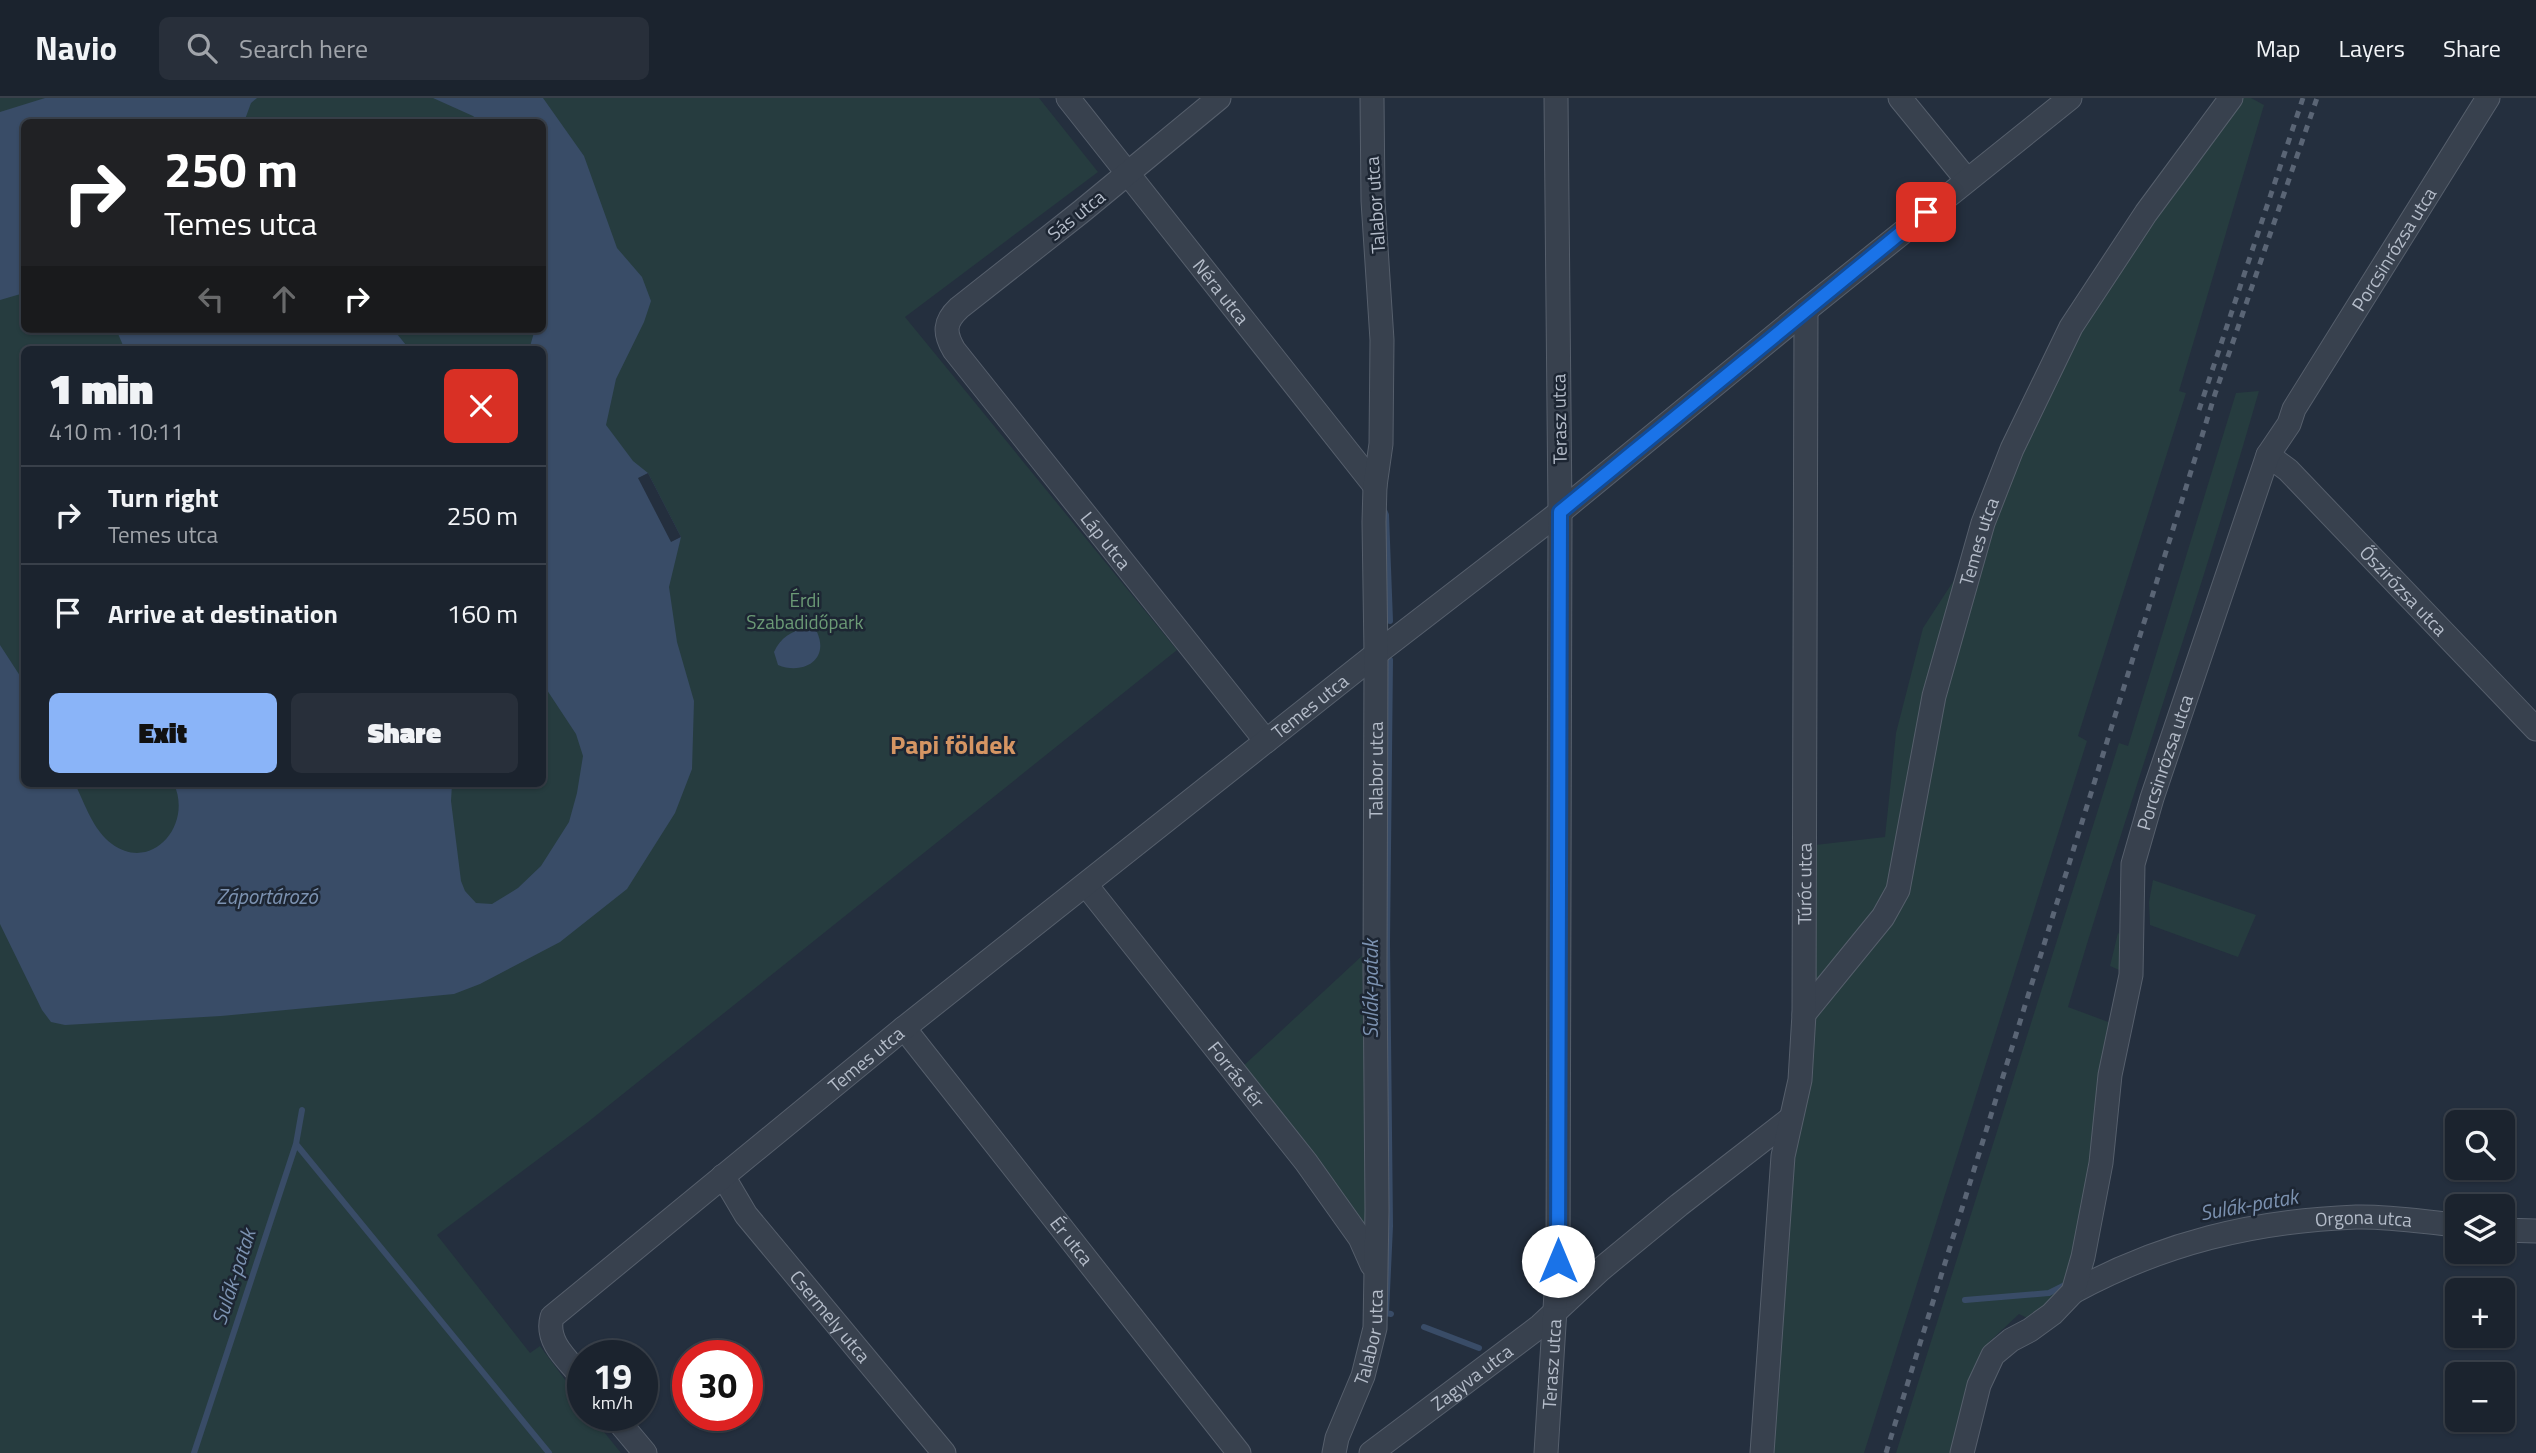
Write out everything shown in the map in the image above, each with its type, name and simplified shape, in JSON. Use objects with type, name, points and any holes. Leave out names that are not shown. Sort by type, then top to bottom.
[{"type":"street","name":"Néra utca","points":[[1068,98],[1375,486]]},
{"type":"street","name":"Sás utca","points":[[948,339],[946,328],[949,317],[959,307],[1082,211],[1219,98]]},
{"type":"street","name":"Talabor utca","points":[[1337,1448],[1363,1376],[1375,1328],[1375,486],[1381,444],[1382,340],[1373,201],[1371,98]]},
{"type":"street","name":"Terasz utca","points":[[1546,1453],[1558,1261],[1560,512],[1556,98]]},
{"type":"street","points":[[1900,98],[1967,180]]},
{"type":"street","name":"Temes utca","points":[[567,1359],[555,1344],[550,1326],[552,1317],[904,1028],[1560,512],[1805,310],[2070,98]]},
{"type":"street","name":"Temes utca","points":[[1804,1014],[1883,917],[1898,890],[1934,696],[1983,523],[2034,399],[2085,304],[2146,213],[2231,98]]},
{"type":"street","name":"Porcsinrózsa utca","points":[[1962,1453],[1979,1385],[1993,1356],[2011,1340],[2052,1314],[2073,1292],[2083,1257],[2101,1163],[2110,1075],[2131,975],[2133,864],[2152,798],[2268,455],[2488,98]]},
{"type":"street","name":"Túróc utca","points":[[1762,1453],[1778,1208],[1783,1156],[1800,1080],[1804,1014],[1805,310]]},
{"type":"street","name":"Láp utca","points":[[948,339],[954,351],[1266,741]]},
{"type":"street","name":"Őszirózsa utca","points":[[2268,455],[2288,470],[2536,729]]},
{"type":"street","name":"Forrás tér","points":[[1086,885],[1306,1162],[1360,1238],[1375,1271]]},
{"type":"street","name":"Ér utca","points":[[904,1028],[1239,1453]]},
{"type":"street","name":"Zagyva utca","points":[[1371,1453],[1525,1338],[1600,1270],[1790,1119]]},
{"type":"street","name":"Csermely utca","points":[[723,1176],[746,1215],[944,1453]]},
{"type":"street","name":"Orgona utca","points":[[2073,1292],[2118,1268],[2170,1248],[2228,1233],[2290,1222],[2358,1217],[2445,1225]]},
{"type":"street","points":[[2515,1230],[2536,1231]]},
{"type":"street","points":[[1558,1261],[1569,1272],[1580,1275],[1600,1270]]},
{"type":"street","points":[[627,1431],[645,1453]]},
{"type":"green space","name":"Érdi Szabadidőpark","points":[[0,98],[1039,98],[1098,172],[905,317],[1177,650],[588,1122],[437,1235],[530,1353],[540,1346],[567,1382],[567,1431],[603,1431],[621,1453],[0,1453]]},
{"type":"green space","points":[[2219,98],[2251,98],[2264,105],[2179,391],[2186,393],[2078,736],[2087,741],[1864,1453],[1769,1453],[1815,845],[1885,837],[1896,733],[1923,628],[1960,571],[2063,321],[2139,202]]},
{"type":"green space","points":[[2259,391],[2068,1007],[2111,1023],[2124,972],[2110,966],[2118,933],[2126,936],[2126,984],[2105,1074],[2098,1152],[2110,1154],[2090,1261],[2079,1296],[2048,1328],[2019,1314],[1988,1343],[1973,1373],[1953,1453],[1896,1453],[2119,743],[2128,746],[2236,393]]},
{"type":"green space","points":[[2153,880],[2256,915],[2238,957],[2150,925],[2149,902]]},
{"type":"green space","points":[[1364,954],[1362,997],[1384,1001],[1370,1246],[1240,1069]]},
{"type":"water","points":[[45,98],[257,98],[251,103],[245,119],[21,119],[21,294],[0,300],[0,112]]},
{"type":"water","name":"Záportározó","points":[[433,98],[543,98],[584,156],[617,248],[642,277],[651,301],[644,322],[616,379],[606,425],[633,461],[648,473],[681,537],[669,587],[677,642],[694,701],[692,769],[675,813],[627,889],[560,942],[480,984],[454,994],[221,1016],[65,1025],[51,1022],[42,1010],[0,924],[0,645],[21,677],[21,787],[76,787],[100,832],[112,844],[127,851],[141,853],[154,849],[165,841],[178,815],[175,787],[452,787],[451,801],[461,881],[465,891],[476,903],[492,904],[518,888],[541,866],[569,822],[583,756],[576,734],[546,689],[546,346],[530,346],[534,333],[546,333],[546,119],[476,119]]},
{"type":"water","points":[[118,333],[396,333],[407,346],[123,346]]},
{"type":"water","points":[[806,627],[817,632],[820,651],[817,658],[804,667],[787,668],[778,665],[774,652],[780,642],[791,633]]},
{"type":"pier","points":[[648,473],[681,537],[671,542],[638,478]]},
{"type":"waterway","name":"Sulák-patak","points":[[1383,508],[1386,515],[1390,621]]},
{"type":"waterway","name":"Sulák-patak","points":[[1390,660],[1387,943],[1390,1226],[1386,1313],[1391,1314]]},
{"type":"waterway","name":"Sulák-patak","points":[[194,1453],[296,1144],[302,1110]]},
{"type":"waterway","points":[[296,1144],[549,1453]]},
{"type":"waterway","name":"Sulák-patak","points":[[1965,1300],[2049,1293],[2069,1283]]},
{"type":"waterway","name":"Sulák-patak","points":[[1424,1327],[1479,1348]]},
{"type":"railway","points":[[2199,410],[2303,98]]},
{"type":"railway","points":[[1886,1453],[2215,394],[2317,98]]},
{"type":"district","name":"Papi földek","points":[[953,745]]},
{"type":"route","points":[[1558,1261],[1560,512],[1926,212]]}]
